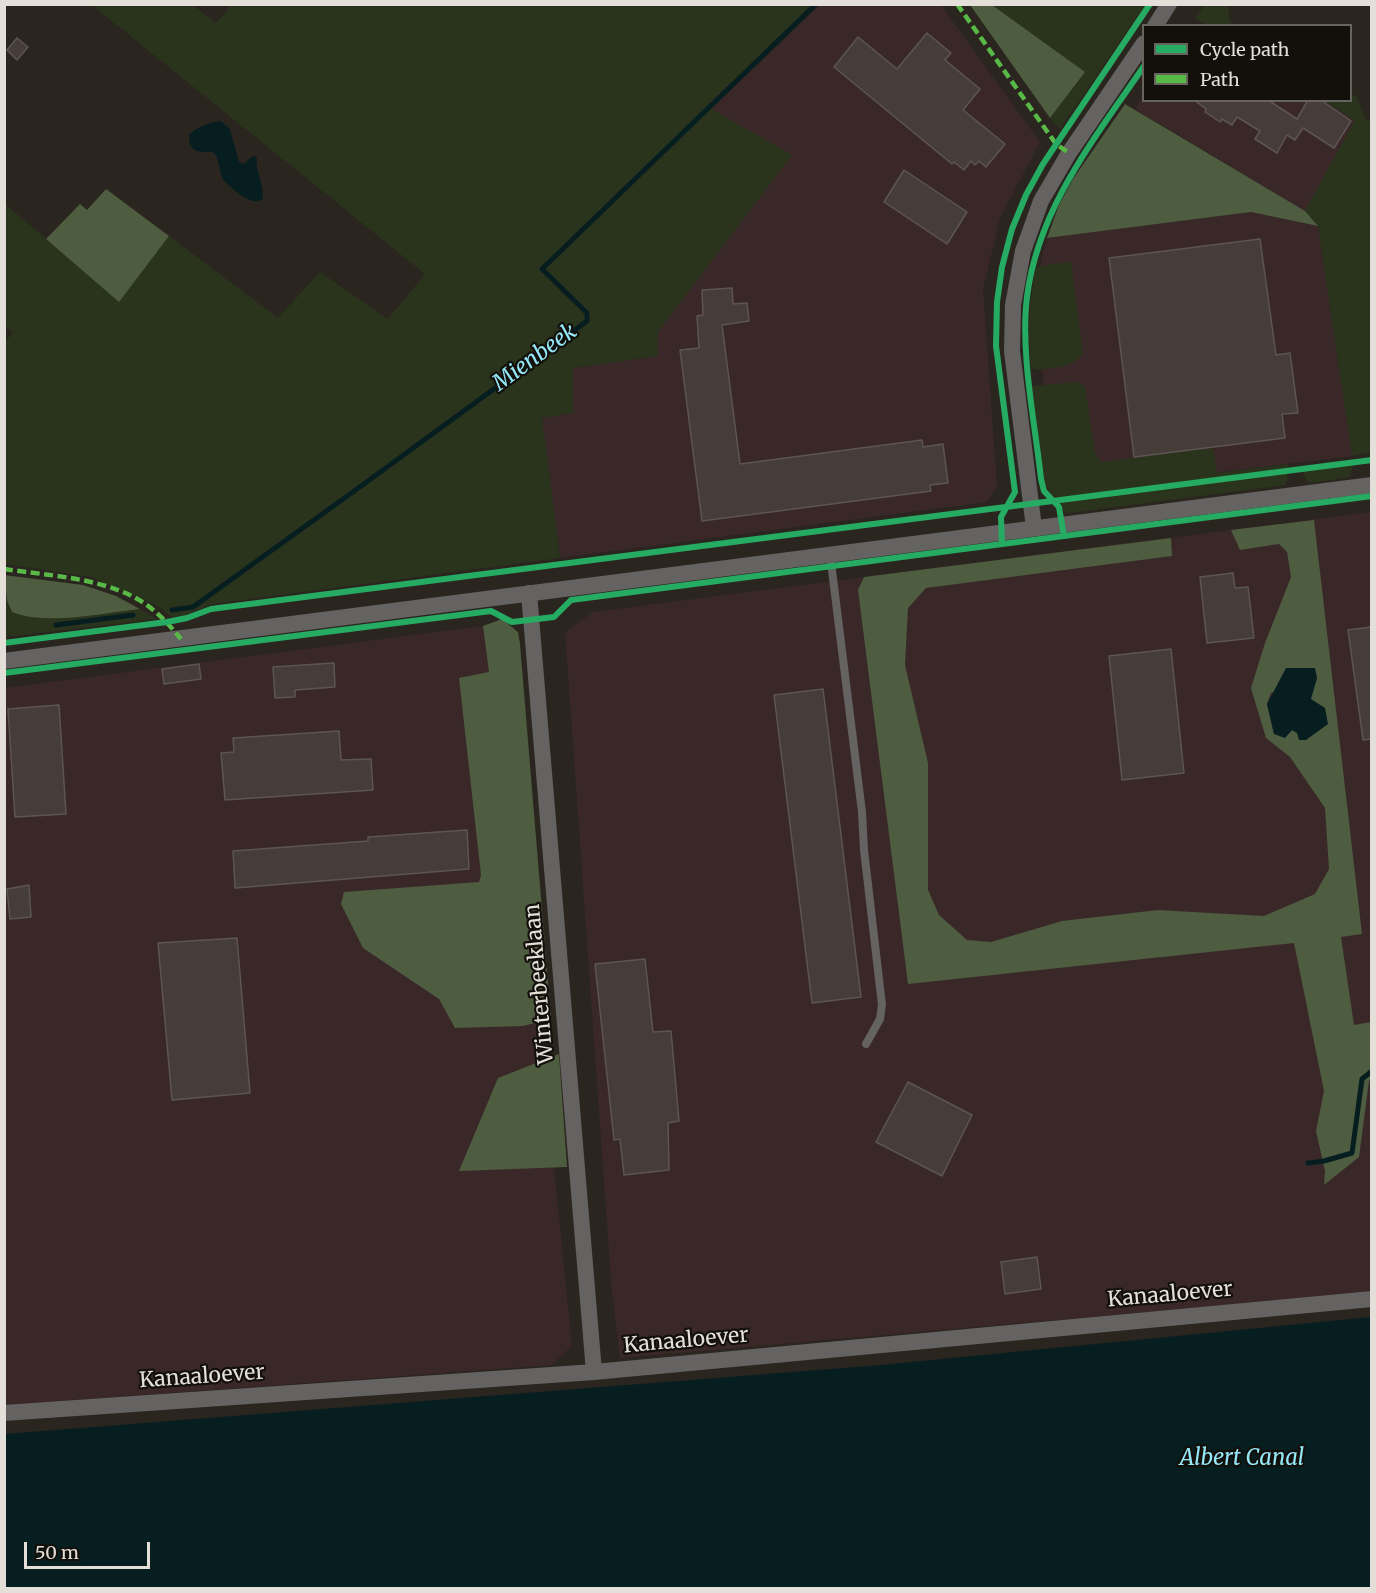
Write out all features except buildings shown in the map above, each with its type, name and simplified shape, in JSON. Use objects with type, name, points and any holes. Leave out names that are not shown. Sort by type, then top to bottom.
[{"type":"street","points":[[1156,24],[1169,4]]},
{"type":"street","points":[[1034,528],[1012,351],[1014,305],[1023,251],[1041,201],[1069,153],[1142,44]]},
{"type":"street","points":[[4,661],[1371,484]]},
{"type":"street","name":"Winterbeeklaan","points":[[529,593],[594,1372]]},
{"type":"street","name":"Kanaaloever","points":[[4,1413],[594,1372],[1371,1299]]},
{"type":"lane","points":[[830,554],[862,812],[864,850],[882,1005],[880,1019],[866,1044]]},
{"type":"shaded area","points":[[820,5],[941,5],[1040,142],[1000,218],[983,289],[997,486],[987,502],[560,558],[542,418],[573,413],[573,368],[658,356],[658,332],[791,155],[711,109]]},
{"type":"shaded area","points":[[1142,98],[1142,102],[1326,102],[1355,120],[1305,211],[1135,109]]},
{"type":"shaded area","points":[[1251,212],[1318,226],[1352,456],[1058,492],[1045,434],[1039,270],[1047,238]]},
{"type":"shaded area","points":[[1371,512],[1371,1291],[620,1358],[611,1281],[565,632],[593,612]]},
{"type":"shaded area","points":[[483,626],[539,1017],[572,1346],[552,1365],[5,1405],[4,688]]},
{"type":"green space","points":[[232,4],[813,5],[708,107],[792,155],[658,332],[658,356],[573,368],[573,413],[542,418],[560,558],[212,604],[182,616],[172,617],[157,606],[91,577],[5,564],[4,343],[13,333],[5,325],[5,204],[119,301],[169,236],[278,318],[320,272],[388,319],[425,274],[92,5],[192,5],[216,23]]},
{"type":"green space","points":[[1206,4],[1227,5],[1231,23],[1234,24],[1205,24],[1195,18]]},
{"type":"green space","points":[[970,5],[992,5],[1085,72],[1050,118]]},
{"type":"green space","points":[[992,5],[1145,5],[1060,129],[1050,118],[1085,72]]},
{"type":"green space","points":[[1352,94],[1357,97],[1367,122],[1371,118],[1371,452],[1352,456],[1318,226],[1305,211],[1355,120],[1326,102],[1352,102]]},
{"type":"green space","points":[[1125,104],[1305,211],[1318,226],[1251,212],[1047,238],[1059,205],[1073,179]]},
{"type":"green space","points":[[106,189],[169,236],[119,302],[46,239],[80,204],[87,210]]},
{"type":"green space","points":[[1071,261],[1083,353],[1068,365],[1036,370],[1031,367],[1029,329],[1036,267]]},
{"type":"green space","points":[[1076,382],[1085,386],[1095,453],[1101,462],[1213,448],[1217,473],[1288,464],[1288,468],[1058,498],[1051,494],[1044,481],[1032,386]]},
{"type":"green space","points":[[1353,464],[1350,477],[1311,483],[1306,480],[1303,471]]},
{"type":"green space","points":[[1288,473],[1286,485],[1069,513],[1064,512],[1059,502]]},
{"type":"green space","points":[[1314,520],[1362,934],[1341,937],[1354,1025],[1371,1022],[1371,1079],[1359,1157],[1324,1185],[1325,1171],[1316,1131],[1324,1091],[1294,943],[908,984],[858,590],[864,577],[1171,538],[1172,556],[926,588],[908,608],[905,665],[928,763],[928,890],[939,915],[967,940],[991,942],[1062,921],[1158,910],[1264,916],[1315,894],[1329,869],[1325,808],[1290,757],[1266,738],[1251,688],[1265,643],[1291,577],[1287,552],[1279,544],[1240,550],[1231,530]],"holes":[[[1317,678],[1297,733],[1292,730],[1274,733],[1267,704],[1271,693]]]},
{"type":"green space","points":[[4,575],[83,585],[116,596],[140,609],[75,617],[26,616],[12,612],[7,600]]},
{"type":"green space","points":[[4,586],[7,600],[47,619],[140,609],[157,619],[5,637]]},
{"type":"green space","points":[[502,619],[518,632],[520,644],[551,1019],[523,1026],[455,1028],[439,999],[363,948],[341,904],[344,892],[479,882],[481,875],[459,678],[489,672],[483,626]]},
{"type":"green space","points":[[559,1054],[567,1167],[459,1171],[498,1078]]},
{"type":"water","points":[[221,121],[230,129],[239,162],[244,164],[251,157],[256,156],[263,199],[250,200],[237,192],[223,179],[213,152],[195,150],[191,145],[189,135],[192,132],[204,125]]},
{"type":"water","points":[[1286,668],[1315,668],[1317,678],[1311,699],[1325,708],[1328,724],[1306,740],[1299,740],[1297,733],[1292,730],[1285,738],[1274,734],[1267,704]]},
{"type":"water","name":"Albert Canal","points":[[1371,1317],[1371,1588],[5,1588],[5,1434],[881,1365]]},
{"type":"waterway","name":"Mienbeek","points":[[172,610],[193,607],[587,321],[587,313],[542,269],[816,4]]},
{"type":"waterway","name":"Mienbeek","points":[[56,625],[133,615]]},
{"type":"waterway","points":[[1308,1163],[1352,1153],[1362,1079],[1372,1071]]},
{"type":"marked path","points":[[957,4],[1056,144],[1069,153]]},
{"type":"marked path","points":[[4,569],[81,580],[120,591],[152,609],[181,639]]},
{"type":"cycle path","points":[[1002,544],[1001,517],[1015,492],[996,346],[997,302],[1002,267],[1012,229],[1026,195],[1043,164],[1150,4]]},
{"type":"cycle path","points":[[1064,536],[1059,507],[1044,491],[1041,479],[1025,341],[1027,297],[1033,264],[1056,204],[1088,147],[1142,69]]},
{"type":"cycle path","points":[[4,643],[167,622],[187,618],[211,609],[1372,460]]},
{"type":"cycle path","points":[[4,673],[491,611],[512,622],[554,617],[571,600],[1372,496]]}]
